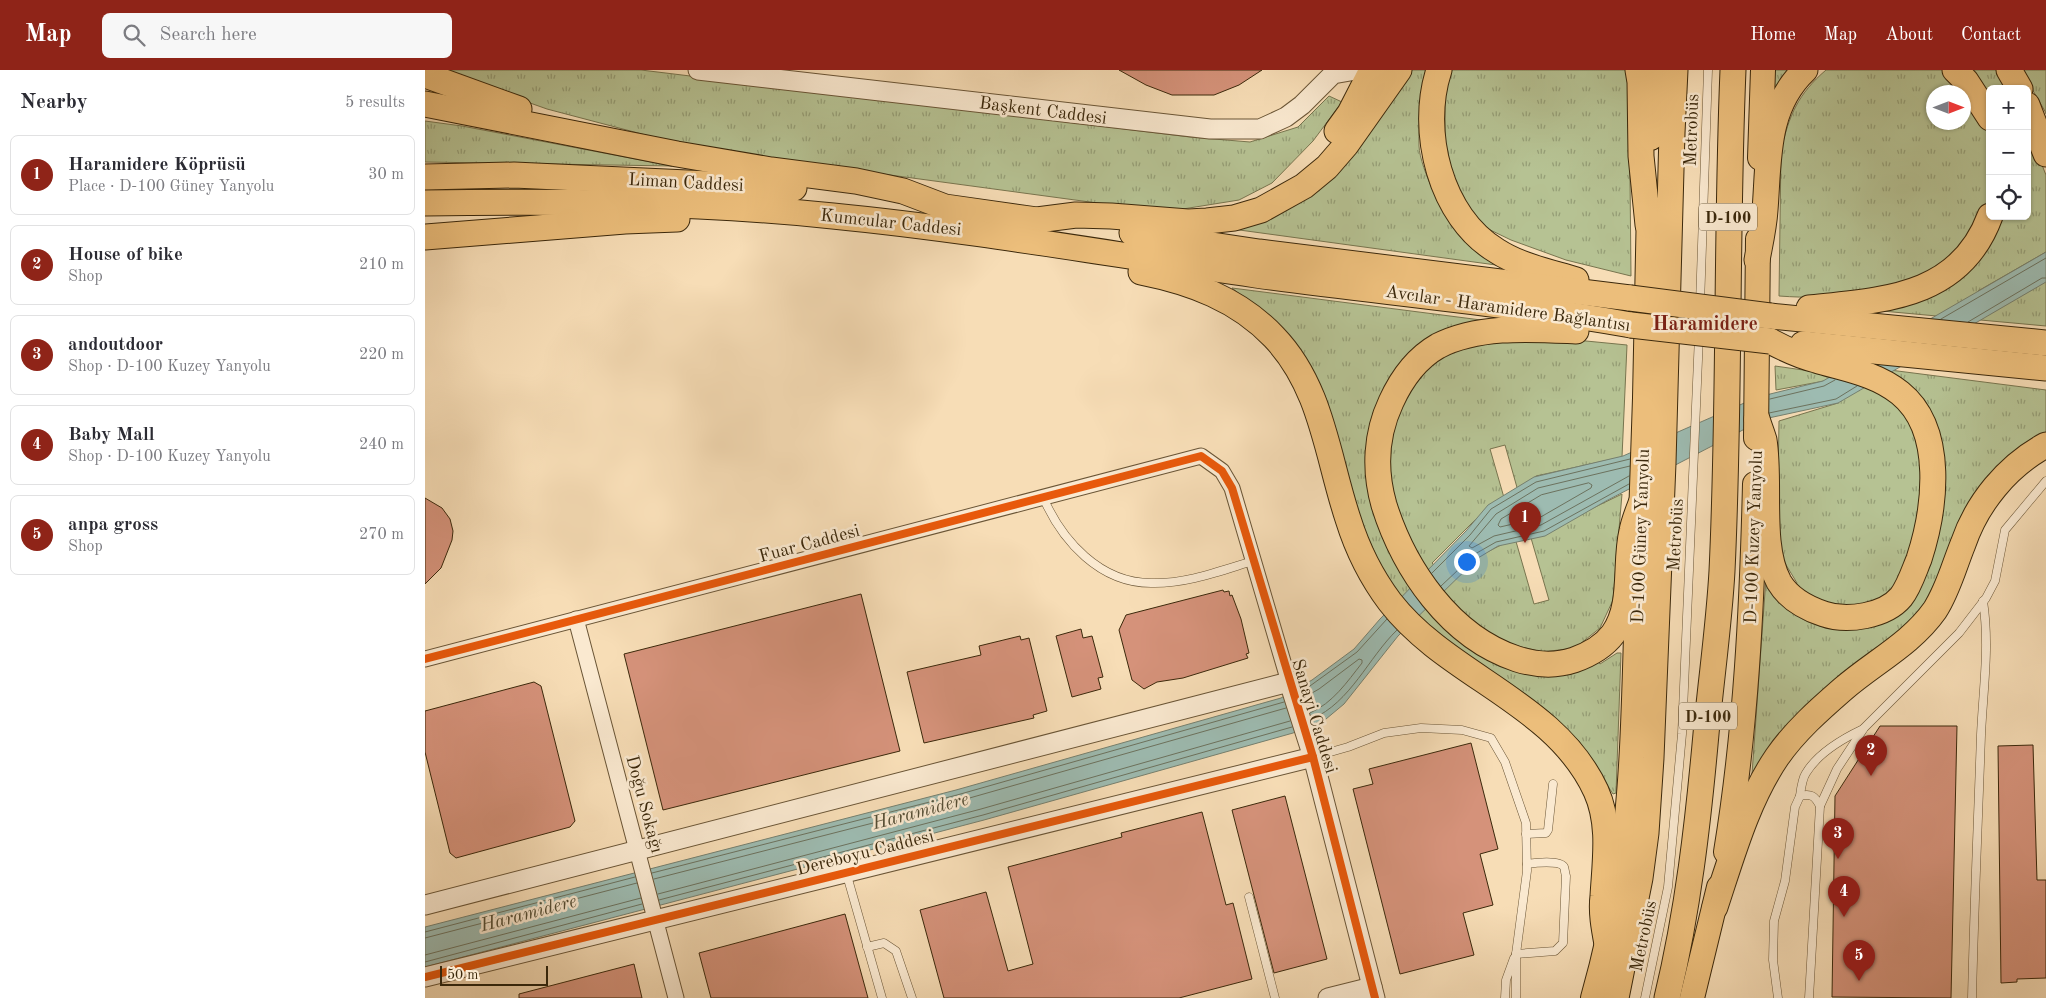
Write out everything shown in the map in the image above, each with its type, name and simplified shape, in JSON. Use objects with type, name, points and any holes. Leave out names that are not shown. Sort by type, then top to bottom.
[{"type":"highway","points":[[1034,230],[1076,215],[1207,221],[1234,218],[1261,210],[1304,186],[1327,167],[1374,107],[1399,70]]},
{"type":"highway","points":[[1439,70],[1432,97],[1431,135],[1437,161],[1447,190],[1463,222],[1480,239],[1498,252],[1518,261],[1630,298]]},
{"type":"highway","points":[[1638,70],[1640,82],[1641,156],[1648,225]]},
{"type":"highway","name":"D-100","points":[[1616,998],[1640,878],[1646,833],[1651,758],[1664,445],[1675,70]]},
{"type":"highway","name":"D-100","points":[[1667,998],[1679,949],[1696,837],[1721,575],[1727,432],[1728,184],[1733,70]]},
{"type":"highway","points":[[1757,260],[1765,212],[1771,130],[1785,95],[1795,79],[1805,70]]},
{"type":"highway","points":[[1955,70],[1966,80],[1986,112]]},
{"type":"highway","points":[[2009,70],[2018,85]]},
{"type":"highway","points":[[1261,210],[1326,148],[1350,113],[1370,74]]},
{"type":"highway","points":[[425,75],[589,136]]},
{"type":"highway","points":[[425,104],[715,160],[856,180],[903,191],[945,207],[1034,230],[1071,258],[1160,276],[1213,293],[1235,305],[1274,337],[1294,361],[1307,383],[1326,438],[1348,519],[1373,575],[1389,600],[1402,617],[1448,658],[1547,726],[1571,749],[1597,792],[1604,816],[1606,868],[1603,919],[1607,944]]},
{"type":"highway","points":[[2031,115],[2046,154]]},
{"type":"highway","name":"Liman Caddesi","points":[[425,177],[514,175],[818,189],[945,207]]},
{"type":"highway","name":"Liman Caddesi","points":[[425,203],[651,203],[751,208]]},
{"type":"highway","points":[[425,237],[625,221],[711,219],[730,216],[751,208]]},
{"type":"highway","name":"Kumcular Caddesi","points":[[751,208],[944,228],[1034,230]]},
{"type":"highway","points":[[1770,316],[1783,311],[1847,305],[1916,292],[1942,278],[1963,261],[1977,245],[1988,220]]},
{"type":"highway","name":"Avcılar - Haramidere Bağlantısı","points":[[1034,230],[1259,252],[1770,316],[2046,343]]},
{"type":"highway","name":"Avcılar - Haramidere Bağlantısı","points":[[1034,230],[1255,274],[1631,325],[2046,368]]},
{"type":"highway","points":[[1631,325],[1619,331],[1609,332],[1531,330],[1488,332],[1471,335],[1438,346],[1418,362],[1394,395],[1378,439],[1377,460],[1384,504],[1392,526],[1417,576],[1431,595],[1471,635],[1504,654],[1529,663],[1566,663],[1583,657],[1601,646],[1613,634],[1621,617],[1625,601],[1632,532],[1643,498]]},
{"type":"highway","points":[[1757,419],[1764,439],[1770,558],[1779,583],[1790,596],[1803,606],[1830,616],[1877,613],[1890,607],[1902,596],[1910,580],[1930,521],[1933,469],[1921,421],[1911,404],[1899,393],[1883,383],[1844,367],[1816,360],[1771,341]]},
{"type":"highway","points":[[1936,358],[2046,381]]},
{"type":"highway","points":[[1715,907],[1743,826],[1777,757],[1806,723],[1847,685],[1897,649],[1917,631],[1934,610],[1941,597],[1974,516],[1992,491],[2013,468],[2046,444]]},
{"type":"main road","name":"D-100 Güney Yanyolu","points":[[1592,990],[1607,944],[1619,880],[1625,831],[1634,702],[1643,498],[1648,225],[1654,70]]},
{"type":"main road","name":"D-100 Kuzey Yanyolu","points":[[1692,998],[1715,907],[1735,799],[1751,619],[1757,419],[1757,260],[1763,70]]},
{"type":"street","name":"Başkent Caddesi","points":[[698,70],[1210,129],[1233,130],[1260,129],[1286,117],[1302,105],[1333,74],[1356,70],[1370,74]]},
{"type":"street","name":"Fuar Caddesi","points":[[425,659],[1201,456]]},
{"type":"street","name":"Sanayi Caddesi","points":[[1201,456],[1222,471],[1231,488],[1313,757],[1373,992]]},
{"type":"street","name":"Doğu Sokağı","points":[[576,619],[638,850],[675,998]]},
{"type":"street","points":[[425,905],[1289,682]]},
{"type":"street","name":"Dereboyu Caddesi","points":[[425,977],[1313,757]]},
{"type":"street","points":[[1328,998],[1373,992]]},
{"type":"lane","name":"Metrobüs","points":[[1699,318],[1708,70]]},
{"type":"lane","name":"Metrobüs","points":[[1645,998],[1668,887],[1682,734],[1699,328]]},
{"type":"lane","points":[[1809,998],[1819,806],[1837,769],[1864,728],[1959,633],[1983,601],[1995,581],[2005,530],[2046,481]]},
{"type":"lane","points":[[1043,497],[1058,526],[1083,555],[1106,570],[1128,580],[1152,583],[1190,579],[1253,561]]},
{"type":"lane","points":[[1972,998],[1982,718],[1986,663],[1987,623],[1983,601]]},
{"type":"lane","points":[[1313,757],[1348,747],[1384,733],[1421,728],[1462,730],[1491,738],[1505,762],[1526,823],[1527,864],[1516,954],[1516,998]]},
{"type":"lane","points":[[1778,998],[1773,960],[1774,920],[1785,881],[1795,807],[1806,772],[1828,749],[1864,728]]},
{"type":"lane","points":[[1526,834],[1541,834],[1546,833],[1548,830],[1553,784]]},
{"type":"lane","points":[[1799,796],[1812,795],[1819,806]]},
{"type":"lane","points":[[1516,954],[1555,951],[1563,943],[1566,876],[1564,868],[1560,864],[1552,863],[1527,864]]},
{"type":"lane","points":[[846,872],[881,998]]},
{"type":"lane","points":[[1249,897],[1275,998]]},
{"type":"lane","points":[[867,947],[884,943],[896,951],[911,998]]},
{"type":"lane","points":[[1505,998],[1506,980],[1516,954]]},
{"type":"green space","points":[[437,70],[641,70],[1190,137],[1250,142],[1298,127],[1329,96],[1342,102],[1313,141],[1272,183],[1239,200],[1164,212],[816,165],[676,143],[547,109]]},
{"type":"green space","points":[[1411,70],[1426,70],[1420,118],[1419,146],[1420,156],[1434,193],[1448,218],[1461,235],[1496,265],[1232,229],[1271,217]]},
{"type":"green space","points":[[1452,70],[1627,70],[1629,76],[1631,276],[1566,260],[1511,240],[1480,225],[1463,200],[1445,162],[1445,93]]},
{"type":"green space","points":[[1774,70],[1792,70],[1773,98]]},
{"type":"green space","points":[[1826,70],[1942,70],[1961,85],[1926,85],[1926,130],[1971,130],[1971,97],[1983,119],[1986,129],[1986,206],[1965,249],[1955,258],[1923,277],[1883,290],[1842,296],[1779,296],[1781,151],[1791,116],[1808,88]]},
{"type":"green space","points":[[1970,70],[1997,70],[2007,85],[1986,85],[1986,92]]},
{"type":"green space","points":[[2021,70],[2046,70],[2046,113],[2031,85]]},
{"type":"green space","points":[[425,121],[462,126],[672,166],[425,162]]},
{"type":"green space","points":[[2031,138],[2046,175],[2046,252],[1978,291],[1991,313],[2046,281],[2046,326],[1882,311],[1919,301],[1953,285],[1972,268],[1999,220],[2031,220]]},
{"type":"green space","points":[[1232,288],[1481,320],[1441,335],[1391,380],[1373,497],[1484,655],[1598,661],[1600,664],[1617,653],[1621,653],[1616,793],[1613,794],[1579,741],[1559,722],[1447,645],[1404,604],[1385,575],[1360,520],[1325,396],[1304,355],[1275,322]]},
{"type":"green space","points":[[1535,336],[1627,345],[1622,457],[1536,476],[1518,491],[1505,445],[1490,449],[1507,508],[1475,520],[1432,563],[1450,580],[1477,557],[1515,538],[1534,604],[1549,600],[1531,538],[1622,494],[1613,600],[1600,628],[1575,648],[1542,652],[1514,645],[1479,628],[1451,602],[1410,547],[1392,492],[1387,445],[1396,408],[1435,360],[1479,342]]},
{"type":"green space","points":[[1775,366],[1817,372],[1858,383],[1882,395],[1903,410],[1917,432],[1927,497],[1900,584],[1870,607],[1819,604],[1795,586],[1797,583],[1780,555],[1777,541],[1779,421],[1838,403],[1824,381],[1776,390]]},
{"type":"green space","points":[[1882,369],[2046,390],[2046,433],[2008,456],[1982,484],[1961,516],[1941,570],[1923,606],[1908,626],[1810,703],[1752,774],[1766,578],[1787,607],[1807,622],[1819,626],[1843,629],[1880,624],[1944,488]]},
{"type":"water","points":[[2046,252],[2046,282],[1838,403],[1764,419],[1606,501],[1545,536],[1498,546],[1478,558],[1398,636],[1344,704],[1326,719],[1293,733],[984,820],[425,967],[425,927],[956,790],[1281,698],[1312,680],[1354,649],[1380,619],[1466,531],[1488,505],[1534,477],[1623,456],[1758,397],[1823,381]]},
{"type":"building","points":[[1119,70],[1262,70],[1239,85],[1214,95],[1172,95],[1146,85]]},
{"type":"building","points":[[425,498],[442,508],[450,519],[453,531],[452,540],[441,568],[425,584]]},
{"type":"building","points":[[1223,590],[1224,592],[1229,591],[1230,596],[1232,595],[1241,619],[1249,653],[1246,654],[1248,658],[1183,678],[1157,682],[1144,689],[1132,680],[1119,630],[1126,615]]},
{"type":"building","points":[[861,594],[900,751],[663,810],[624,654]]},
{"type":"building","points":[[1081,629],[1083,638],[1092,636],[1103,677],[1098,678],[1101,689],[1072,697],[1056,636]]},
{"type":"building","points":[[1020,636],[1021,640],[1029,638],[1047,711],[1033,715],[1034,718],[924,743],[907,672],[981,655],[979,646]]},
{"type":"building","points":[[534,682],[541,686],[575,821],[570,827],[456,858],[450,853],[425,752],[425,711]]},
{"type":"building","points":[[1880,726],[1957,726],[1951,998],[1832,997],[1835,796]]},
{"type":"building","points":[[1471,743],[1498,849],[1480,854],[1493,905],[1463,913],[1474,955],[1400,974],[1353,789],[1373,784],[1369,769]]},
{"type":"building","points":[[2033,745],[2037,880],[2046,880],[2046,978],[2017,979],[2017,982],[2001,983],[1998,746]]},
{"type":"building","points":[[1285,796],[1327,959],[1274,973],[1232,810]]},
{"type":"building","points":[[1202,812],[1226,905],[1233,903],[1252,979],[1179,998],[944,998],[920,910],[986,892],[1008,971],[1033,964],[1008,867],[1122,837],[1121,833]]},
{"type":"building","points":[[845,914],[868,998],[711,998],[699,953]]},
{"type":"building","points":[[634,964],[642,998],[519,998],[519,994]]},
{"type":"cycle path","points":[[425,659],[1201,456],[1222,471],[1232,488],[1313,757],[1375,998]]},
{"type":"cycle path","points":[[425,977],[1313,757]]},
{"type":"place","name":"Haramidere Köprüsü","points":[[1525,543]]},
{"type":"place","name":"House of bike","points":[[1871,776]]},
{"type":"place","name":"andoutdoor","points":[[1838,859]]},
{"type":"place","name":"Baby Mall","points":[[1844,917]]},
{"type":"place","name":"anpa gross","points":[[1859,981]]},
{"type":"district","name":"Haramidere","points":[[1705,323]]}]
